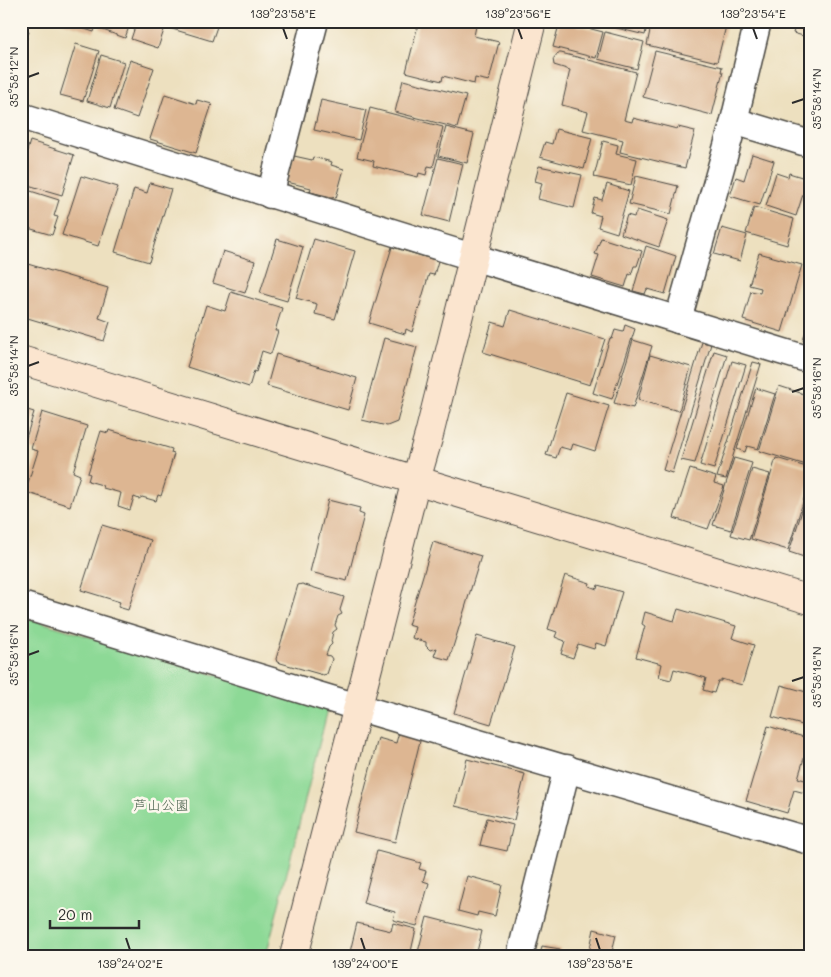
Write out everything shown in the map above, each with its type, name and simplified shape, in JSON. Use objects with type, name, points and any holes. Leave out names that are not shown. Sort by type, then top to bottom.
[{"type":"street","points":[[270,194],[315,21]]},
{"type":"street","points":[[294,956],[429,435],[532,21]]},
{"type":"street","points":[[678,320],[734,121],[758,21]]},
{"type":"street","points":[[21,116],[473,258],[810,360]]},
{"type":"street","points":[[734,121],[810,144]]},
{"type":"street","points":[[21,360],[810,600]]},
{"type":"street","points":[[21,604],[358,707],[810,841]]},
{"type":"street","points":[[520,956],[567,768]]},
{"type":"green space","name":"芦山公園","points":[[21,616],[328,709],[266,956],[21,956]]},
{"type":"building","points":[[59,21],[97,21],[94,32]]},
{"type":"building","points":[[102,21],[131,21],[125,38],[100,29]]},
{"type":"building","points":[[137,21],[167,21],[158,48],[131,39]]},
{"type":"building","points":[[172,21],[219,21],[212,41],[169,28]]},
{"type":"building","points":[[419,21],[477,21],[474,36],[499,42],[489,81],[475,78],[474,84],[443,76],[442,81],[406,72]]},
{"type":"building","points":[[560,21],[603,32],[596,58],[553,47]]},
{"type":"building","points":[[601,21],[648,21],[645,35],[600,24]]},
{"type":"building","points":[[652,21],[707,21],[726,26],[717,62],[647,45]]},
{"type":"building","points":[[797,21],[810,21],[810,38],[793,33]]},
{"type":"building","points":[[21,29],[29,31],[22,55],[21,54]]},
{"type":"building","points":[[605,32],[644,42],[637,69],[598,59]]},
{"type":"building","points":[[76,44],[99,51],[83,101],[60,95]]},
{"type":"building","points":[[655,51],[722,67],[721,72],[723,72],[712,115],[643,97]]},
{"type":"building","points":[[558,53],[636,72],[624,120],[632,122],[633,118],[677,129],[678,127],[695,131],[685,168],[620,152],[623,140],[583,130],[588,112],[562,105],[570,70],[554,65],[553,59]]},
{"type":"building","points":[[101,55],[124,62],[110,108],[87,101]]},
{"type":"building","points":[[130,60],[154,68],[137,118],[114,110]]},
{"type":"building","points":[[403,80],[466,96],[457,128],[395,112]]},
{"type":"building","points":[[165,94],[196,104],[197,100],[212,104],[196,153],[150,139]]},
{"type":"building","points":[[321,100],[366,110],[359,140],[314,130]]},
{"type":"building","points":[[370,108],[443,127],[433,167],[428,166],[426,175],[419,173],[418,177],[373,166],[374,161],[357,157]]},
{"type":"building","points":[[446,127],[474,134],[467,163],[438,156]]},
{"type":"building","points":[[556,129],[592,138],[584,169],[540,157],[545,142],[552,144]]},
{"type":"building","points":[[30,141],[74,155],[62,195],[21,183],[21,171]]},
{"type":"building","points":[[603,141],[618,145],[616,154],[637,159],[631,185],[594,177]]},
{"type":"building","points":[[752,154],[774,161],[760,205],[730,196],[736,177],[744,180]]},
{"type":"building","points":[[294,156],[312,160],[313,157],[332,162],[331,165],[344,169],[336,198],[310,192],[311,188],[287,182]]},
{"type":"building","points":[[438,158],[463,164],[449,222],[423,215]]},
{"type":"building","points":[[539,166],[582,175],[574,208],[538,199],[542,183],[535,181]]},
{"type":"building","points":[[776,173],[788,177],[789,173],[808,179],[796,216],[766,206]]},
{"type":"building","points":[[81,176],[118,187],[98,246],[62,235]]},
{"type":"building","points":[[636,176],[678,186],[671,214],[629,204]]},
{"type":"building","points":[[150,183],[171,189],[149,262],[115,252],[134,189],[147,193]]},
{"type":"building","points":[[607,184],[629,191],[617,233],[598,227],[601,216],[591,213],[595,198],[602,200]]},
{"type":"building","points":[[21,188],[59,200],[54,216],[58,217],[52,235],[21,226]]},
{"type":"building","points":[[754,207],[794,219],[787,245],[746,233]]},
{"type":"building","points":[[637,210],[668,220],[659,247],[621,234],[627,215],[634,217]]},
{"type":"building","points":[[722,228],[747,235],[740,261],[714,254]]},
{"type":"building","points":[[601,238],[642,251],[637,266],[634,266],[631,275],[629,274],[625,287],[592,277],[599,255],[595,254]]},
{"type":"building","points":[[277,239],[303,247],[287,301],[260,293]]},
{"type":"building","points":[[314,239],[355,251],[335,319],[315,314],[317,304],[296,298]]},
{"type":"building","points":[[646,246],[676,256],[665,294],[647,289],[645,294],[633,291]]},
{"type":"building","points":[[392,247],[438,261],[434,275],[429,274],[412,332],[406,329],[405,334],[369,323]]},
{"type":"building","points":[[223,251],[255,261],[245,293],[213,283]]},
{"type":"building","points":[[759,253],[802,265],[782,332],[743,320],[751,291],[760,293],[761,288],[749,285]]},
{"type":"building","points":[[21,262],[108,288],[99,318],[110,322],[104,341],[21,316]]},
{"type":"building","points":[[231,292],[282,308],[271,354],[262,351],[249,387],[187,367],[206,305],[225,311]]},
{"type":"building","points":[[510,310],[605,339],[590,385],[483,352],[492,322],[505,326]]},
{"type":"building","points":[[810,320],[810,343],[803,341]]},
{"type":"building","points":[[625,325],[635,329],[612,399],[593,393],[610,338],[612,339],[615,330],[623,332]]},
{"type":"building","points":[[384,338],[417,347],[397,422],[387,426],[362,420]]},
{"type":"building","points":[[633,340],[652,346],[633,408],[614,403]]},
{"type":"building","points":[[702,342],[711,344],[672,473],[663,470]]},
{"type":"building","points":[[714,351],[727,355],[695,463],[681,460]]},
{"type":"building","points":[[276,354],[357,378],[348,410],[267,386]]},
{"type":"building","points":[[650,355],[691,367],[679,411],[638,400]]},
{"type":"building","points":[[732,361],[746,365],[714,469],[700,465]]},
{"type":"building","points":[[753,362],[761,364],[726,479],[717,477]]},
{"type":"building","points":[[779,386],[810,396],[810,466],[759,451]]},
{"type":"building","points":[[756,388],[775,394],[758,449],[747,446],[745,452],[737,449]]},
{"type":"building","points":[[566,393],[609,406],[595,451],[573,444],[571,450],[560,447],[556,458],[546,455]]},
{"type":"building","points":[[21,408],[34,412],[22,451],[21,451]]},
{"type":"building","points":[[42,412],[87,426],[73,472],[80,475],[70,506],[25,492],[38,451],[31,449]]},
{"type":"building","points":[[109,430],[172,449],[171,453],[174,454],[161,496],[158,495],[156,501],[134,497],[130,510],[118,506],[121,493],[88,481],[90,474],[88,473],[101,431],[108,433]]},
{"type":"building","points":[[734,458],[752,463],[731,530],[713,525]]},
{"type":"building","points":[[776,458],[810,468],[810,480],[788,550],[751,539]]},
{"type":"building","points":[[690,469],[716,477],[714,483],[724,486],[708,529],[674,518]]},
{"type":"building","points":[[752,469],[770,474],[749,540],[731,535]]},
{"type":"building","points":[[809,489],[810,549],[807,558],[789,552]]},
{"type":"building","points":[[328,500],[360,508],[359,513],[364,515],[347,581],[310,572]]},
{"type":"building","points":[[102,525],[151,540],[128,610],[118,607],[120,602],[81,590]]},
{"type":"building","points":[[433,542],[481,556],[449,660],[434,656],[437,648],[430,650],[426,646],[426,642],[412,638],[415,627],[408,625]]},
{"type":"building","points":[[565,575],[590,583],[589,586],[597,589],[598,585],[622,592],[606,646],[596,643],[594,649],[578,644],[573,658],[561,654],[565,641],[555,637],[557,632],[548,629]]},
{"type":"building","points":[[302,584],[344,597],[340,610],[342,614],[338,616],[335,625],[337,629],[333,632],[332,644],[326,655],[332,659],[327,674],[323,675],[277,662],[276,659],[298,585]]},
{"type":"building","points":[[678,609],[736,626],[732,638],[754,645],[742,685],[721,679],[721,681],[718,681],[714,693],[703,690],[706,678],[674,669],[671,680],[659,677],[662,664],[636,657],[645,626],[642,624],[645,612],[674,621]]},
{"type":"building","points":[[477,636],[515,647],[491,724],[454,713]]},
{"type":"building","points":[[781,685],[810,693],[810,727],[772,717]]},
{"type":"building","points":[[768,726],[810,739],[798,778],[808,781],[805,793],[794,790],[787,813],[746,801]]},
{"type":"building","points":[[399,732],[421,737],[395,842],[354,832],[378,738],[396,743]]},
{"type":"building","points":[[467,759],[525,774],[514,820],[455,806]]},
{"type":"building","points":[[487,818],[513,825],[507,851],[480,845]]},
{"type":"building","points":[[377,851],[421,863],[419,869],[426,871],[423,881],[429,883],[417,926],[393,920],[395,912],[363,903]]},
{"type":"building","points":[[467,876],[502,885],[495,916],[478,912],[477,916],[458,911]]},
{"type":"building","points":[[427,917],[482,931],[476,956],[417,956]]},
{"type":"building","points":[[357,923],[391,931],[393,923],[416,929],[410,956],[349,956]]},
{"type":"building","points":[[594,929],[616,935],[611,956],[589,953]]},
{"type":"building","points":[[542,946],[560,949],[559,956],[540,956]]}]
